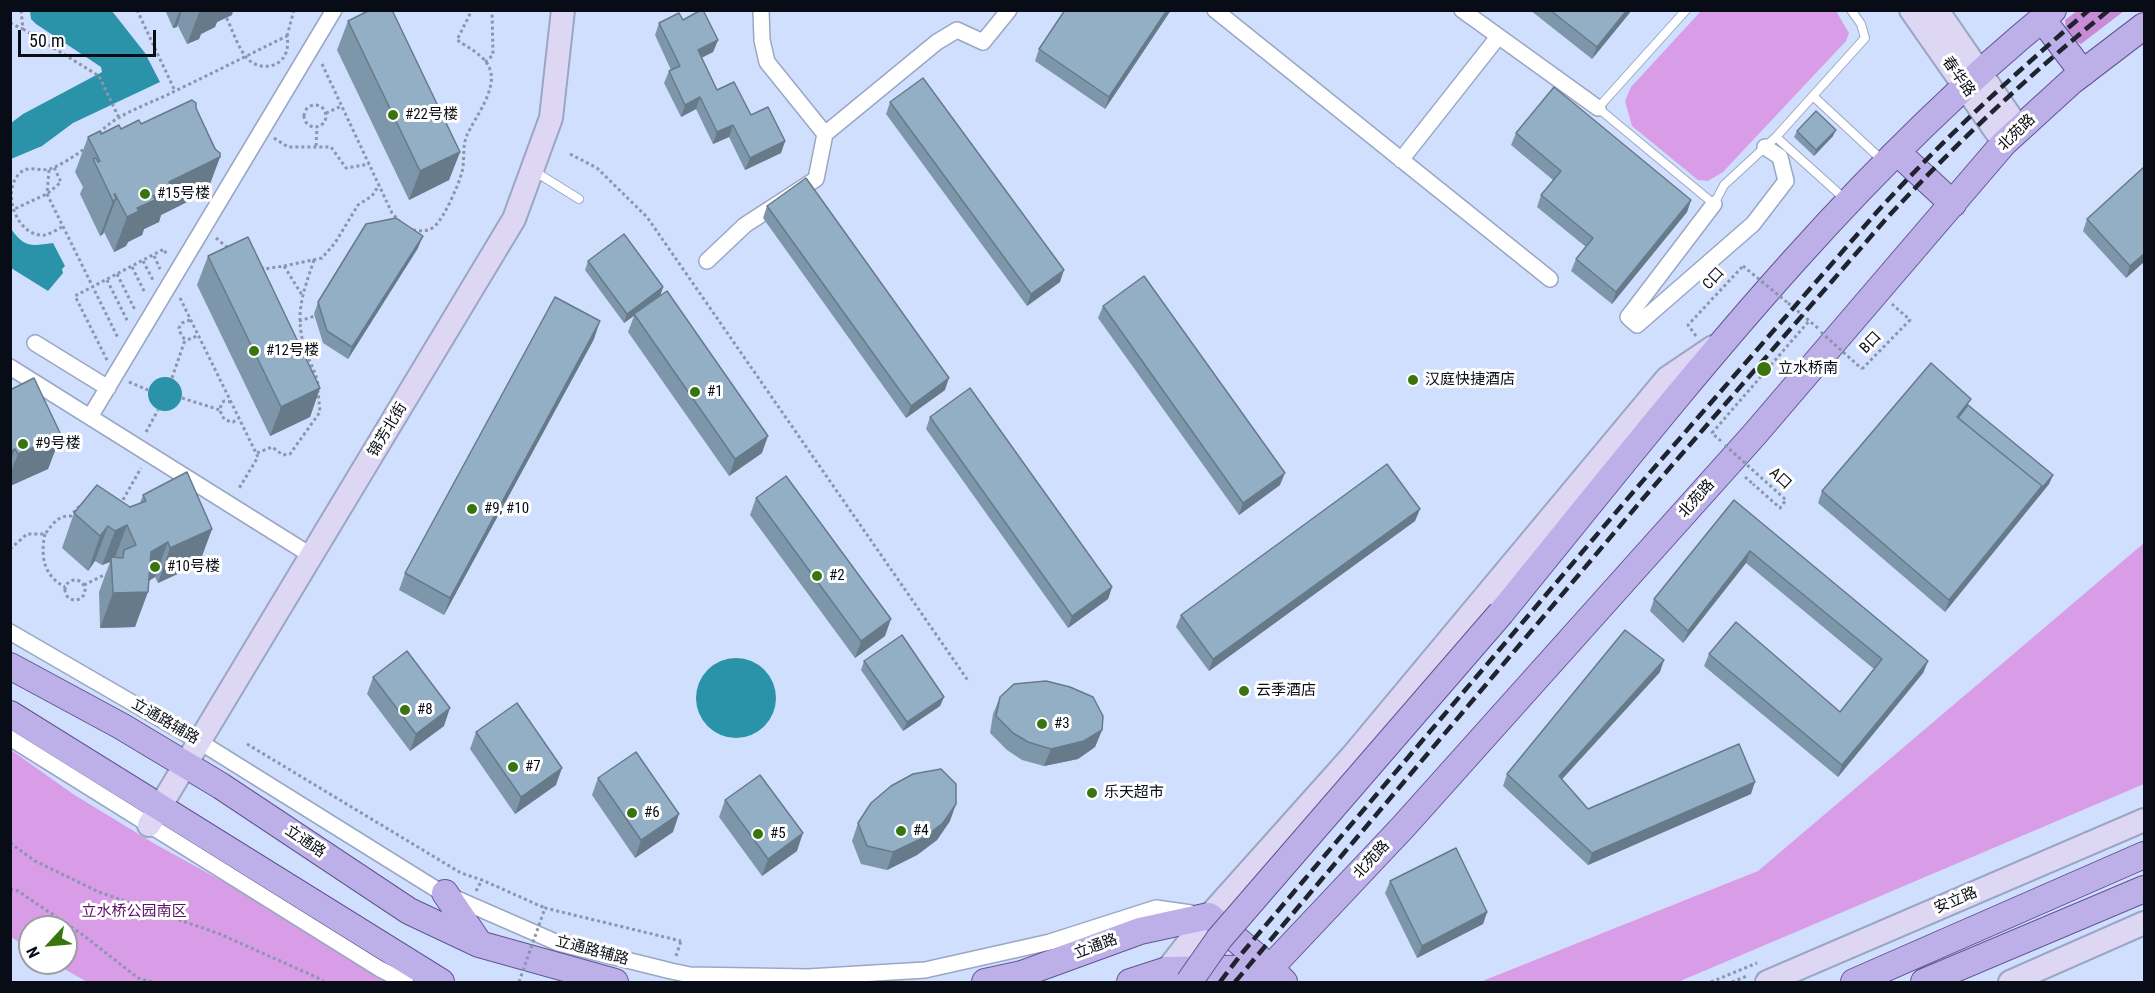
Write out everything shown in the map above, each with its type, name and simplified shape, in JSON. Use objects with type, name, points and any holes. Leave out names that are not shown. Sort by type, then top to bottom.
[{"type":"main road","points":[[1189,982],[1219,939],[1501,613],[1724,340],[1848,201],[1891,157],[1971,79],[2048,15],[2083,73]]},
{"type":"main road","name":"北苑路","points":[[1271,978],[1754,435],[2012,136],[2083,73],[2145,26]]},
{"type":"main road","points":[[1891,157],[1953,204]]},
{"type":"main road","name":"立通路","points":[[10,666],[186,765],[409,911],[479,944],[615,982]]},
{"type":"main road","points":[[10,714],[155,816],[441,982]]},
{"type":"main road","points":[[1854,982],[2145,855]]},
{"type":"main road","points":[[1924,982],[2145,888]]},
{"type":"main road","points":[[445,893],[479,944]]},
{"type":"main road","points":[[1209,916],[1271,978]]},
{"type":"main road","name":"立通路","points":[[985,982],[1022,974],[1140,931],[1209,916]]},
{"type":"main road","points":[[1131,982],[1162,976],[1271,978]]},
{"type":"street","points":[[90,417],[334,10]]},
{"type":"street","name":"锦芳北街","points":[[155,816],[514,219],[551,118],[563,10]]},
{"type":"street","points":[[761,10],[762,40],[767,62],[825,134]]},
{"type":"street","points":[[707,261],[745,225],[816,179],[825,134],[937,42],[957,30],[983,42],[1009,10]]},
{"type":"street","points":[[1215,10],[1550,279]]},
{"type":"street","points":[[1462,10],[1598,108]]},
{"type":"street","name":"春华路","points":[[1911,10],[1971,79],[2012,136]]},
{"type":"street","name":"春华路","points":[[1937,10],[1971,79]]},
{"type":"street","points":[[1401,160],[1498,37]]},
{"type":"street","points":[[1714,204],[1628,317],[1637,326],[1753,224],[1786,181],[1780,157],[1770,142]]},
{"type":"street","points":[[1162,976],[1209,916],[1352,756],[1667,378],[1724,340]]},
{"type":"street","points":[[36,343],[111,382]]},
{"type":"street","points":[[10,367],[312,556]]},
{"type":"street","name":"立通路辅路","points":[[10,632],[200,742],[445,893],[558,943],[690,975],[808,977],[925,970],[1050,942],[1156,908],[1209,916]]},
{"type":"street","points":[[10,738],[155,816],[370,963],[406,982]]},
{"type":"street","name":"安立路","points":[[1767,982],[2145,819]]},
{"type":"street","points":[[2010,982],[2036,977],[2145,923]]},
{"type":"lane","points":[[1686,10],[1598,108],[1714,204],[1724,185],[1770,142],[1865,38],[1861,24],[1851,10]]},
{"type":"lane","points":[[1813,96],[1891,157]]},
{"type":"lane","points":[[1770,142],[1848,201]]},
{"type":"lane","points":[[532,170],[579,200]]},
{"type":"path","points":[[21,10],[23,29]]},
{"type":"path","points":[[137,10],[176,91]]},
{"type":"path","points":[[226,17],[245,56],[251,63],[261,67],[280,62],[286,54],[287,36],[294,10]]},
{"type":"path","points":[[313,46],[392,213],[400,223],[412,230],[423,232],[435,226],[452,196],[462,171],[465,137],[491,85],[490,67],[477,54],[457,40],[472,10]]},
{"type":"path","points":[[485,62],[493,55],[492,10]]},
{"type":"path","points":[[10,23],[99,76],[118,118]]},
{"type":"path","points":[[62,227],[45,235],[34,232],[22,224],[12,210],[14,181],[19,173],[32,168],[49,170],[84,149],[108,123],[287,36]]},
{"type":"path","points":[[316,146],[317,127],[326,120],[326,113],[319,105],[311,105],[306,109],[304,116],[306,123],[317,127]]},
{"type":"path","points":[[326,113],[342,106]]},
{"type":"path","points":[[262,130],[288,147],[331,147],[346,168],[369,164]]},
{"type":"path","points":[[570,154],[597,168],[647,217],[969,682]]},
{"type":"path","points":[[12,210],[47,194],[61,182],[54,167]]},
{"type":"path","points":[[49,170],[47,194],[127,356]]},
{"type":"path","points":[[256,264],[264,269],[322,258],[335,243],[358,205],[372,196],[379,185]]},
{"type":"path","points":[[204,228],[231,251]]},
{"type":"path","points":[[111,382],[75,296],[164,249]]},
{"type":"path","points":[[257,453],[272,447],[283,455],[290,454],[320,412],[317,375],[306,353],[298,313],[314,260]]},
{"type":"path","points":[[284,266],[302,294]]},
{"type":"path","name":"C口","points":[[1688,325],[1743,266],[1809,321]]},
{"type":"path","points":[[132,267],[154,311]]},
{"type":"path","points":[[117,274],[141,334]]},
{"type":"path","points":[[107,280],[141,334]]},
{"type":"path","points":[[172,282],[257,453],[258,457],[229,504]]},
{"type":"path","points":[[299,321],[315,316]]},
{"type":"path","points":[[190,320],[182,323],[178,328],[181,337],[191,340],[198,334]]},
{"type":"path","name":"B口","points":[[1809,321],[1862,369],[1910,320]]},
{"type":"path","name":"A口","points":[[1753,484],[1780,508],[1786,500],[1712,433],[1809,321]]},
{"type":"path","points":[[172,378],[185,340]]},
{"type":"path","points":[[182,398],[220,410]]},
{"type":"path","points":[[231,402],[224,401],[220,410],[225,420],[233,422],[239,418]]},
{"type":"path","points":[[117,510],[144,450],[158,410]]},
{"type":"path","points":[[84,585],[84,594],[77,600],[67,597],[65,587],[54,580],[45,567],[42,557],[45,534],[56,521],[63,516],[71,516],[77,508],[87,503]]},
{"type":"path","points":[[10,549],[27,534],[45,534]]},
{"type":"path","points":[[84,585],[110,573]]},
{"type":"path","points":[[65,587],[74,580],[84,585]]},
{"type":"path","points":[[247,744],[461,873],[545,908],[681,940]]},
{"type":"path","points":[[10,843],[35,861],[99,892],[220,934],[324,982]]},
{"type":"path","points":[[10,888],[18,891],[82,935],[138,978],[152,982]]},
{"type":"path","points":[[519,982],[545,908]]},
{"type":"green space","points":[[1701,11],[1836,11],[1849,33],[1846,41],[1723,172],[1708,181],[1698,180],[1632,126],[1625,101],[1631,87]]},
{"type":"green space","points":[[2144,543],[2144,784],[1678,982],[1480,982],[1758,871]]},
{"type":"green space","name":"立水桥公园南区","points":[[11,750],[73,794],[155,844],[295,921],[386,982],[87,982],[75,975],[78,975],[78,915],[18,915],[18,941],[11,937]]},
{"type":"shaded area","points":[[2077,11],[2124,11],[2081,44],[2067,37],[2065,20]]},
{"type":"water","points":[[30,11],[112,11],[145,53],[160,82],[73,123],[42,146],[11,159],[11,123],[23,114],[102,72],[101,67],[36,24],[31,19]]},
{"type":"water","points":[[11,229],[25,243],[39,245],[53,243],[65,266],[62,269],[63,273],[48,291],[11,268]]},
{"type":"water","points":[[165,377],[177,382],[182,394],[177,406],[165,411],[153,406],[148,394],[153,382]]},
{"type":"water","points":[[736,658],[751,661],[764,670],[773,683],[776,698],[773,713],[764,726],[751,735],[736,738],[721,735],[708,726],[699,713],[696,698],[699,683],[708,670],[721,661]]},
{"type":"building","points":[[370,10],[392,10],[460,152],[420,171],[348,21]]},
{"type":"building","points":[[701,10],[718,40],[698,50],[717,90],[734,82],[751,115],[768,107],[785,141],[750,158],[733,125],[717,132],[700,97],[685,105],[669,71],[680,66],[659,23],[679,13],[683,20]]},
{"type":"building","points":[[1065,10],[1167,10],[1109,97],[1039,49]]},
{"type":"building","points":[[1550,10],[1627,10],[1597,47]]},
{"type":"building","points":[[923,78],[1064,270],[1031,294],[890,102]]},
{"type":"building","points":[[1554,87],[1691,200],[1616,292],[1576,259],[1593,238],[1541,195],[1561,171],[1516,133]]},
{"type":"building","points":[[192,100],[196,103],[196,108],[220,157],[169,182],[171,187],[153,196],[155,200],[137,208],[139,211],[127,217],[115,194],[116,199],[113,201],[93,159],[100,161],[88,137],[100,131],[101,134],[119,125],[121,129],[139,120],[141,124]]},
{"type":"building","points":[[1816,111],[1836,130],[1816,150],[1797,131]]},
{"type":"building","points":[[2145,166],[2145,253],[2130,266],[2087,219]]},
{"type":"building","points":[[806,178],[949,378],[911,406],[767,206]]},
{"type":"building","points":[[396,218],[423,236],[352,347],[327,331],[318,302],[366,224]]},
{"type":"building","points":[[624,234],[663,287],[627,314],[588,261]]},
{"type":"building","points":[[248,237],[320,388],[281,407],[208,256]]},
{"type":"building","points":[[1144,276],[1285,473],[1243,503],[1103,306]]},
{"type":"building","points":[[667,291],[768,436],[735,459],[634,314]]},
{"type":"building","name":"#9, #10","points":[[555,297],[600,321],[450,598],[405,573]]},
{"type":"building","points":[[1931,363],[1971,399],[1957,417],[2042,486],[1949,600],[1822,491]]},
{"type":"building","points":[[34,378],[61,435],[18,454],[15,449],[10,452],[10,390]]},
{"type":"building","points":[[970,388],[1112,587],[1072,616],[930,417]]},
{"type":"building","points":[[1968,405],[2053,475],[2041,489],[2042,486],[1958,418]]},
{"type":"building","points":[[1387,464],[1420,509],[1213,659],[1181,615]]},
{"type":"building","points":[[187,472],[212,529],[170,548],[168,542],[151,552],[148,592],[113,593],[111,557],[123,558],[124,550],[136,545],[127,525],[115,531],[108,526],[100,536],[74,513],[97,485],[130,507],[146,501],[143,495]]},
{"type":"building","points":[[786,476],[891,619],[861,641],[756,498]]},
{"type":"building","points":[[1734,500],[1928,661],[1842,765],[1709,654],[1736,622],[1840,712],[1882,659],[1750,551],[1688,631],[1654,599]]},
{"type":"building","points":[[1625,630],[1664,660],[1559,776],[1588,809],[1739,744],[1755,782],[1592,853],[1507,774]]},
{"type":"building","points":[[902,635],[944,697],[907,722],[864,661]]},
{"type":"building","points":[[407,651],[450,708],[416,734],[373,677]]},
{"type":"building","name":"#3","points":[[1046,681],[1070,687],[1093,697],[1103,716],[1102,730],[1084,741],[1051,749],[1028,742],[1013,733],[996,716],[1000,697],[1014,684]]},
{"type":"building","name":"#7","points":[[517,703],[562,768],[521,797],[476,732]]},
{"type":"building","points":[[636,752],[679,814],[641,840],[598,778]]},
{"type":"building","name":"#4","points":[[941,769],[956,784],[956,804],[943,823],[923,838],[893,852],[867,846],[858,823],[871,803],[891,786],[913,774]]},
{"type":"building","points":[[760,775],[803,833],[768,859],[725,800]]},
{"type":"building","points":[[1456,848],[1487,912],[1422,946],[1390,881]]},
{"type":"railway","points":[[1220,982],[1634,491],[1876,213],[1979,108],[2089,10]]},
{"type":"railway","points":[[1235,982],[1641,501],[1886,219],[1994,110],[2109,10]]},
{"type":"place","name":"#22号楼","points":[[393,115]]},
{"type":"place","name":"#15号楼","points":[[145,194]]},
{"type":"place","name":"#12号楼","points":[[254,351]]},
{"type":"place","name":"立水桥南","points":[[1764,369]]},
{"type":"place","name":"汉庭快捷酒店","points":[[1413,380]]},
{"type":"place","name":"#1","points":[[695,392]]},
{"type":"place","name":"#9号楼","points":[[23,444]]},
{"type":"place","name":"#9, #10","points":[[472,509]]},
{"type":"place","name":"#10号楼","points":[[155,567]]},
{"type":"place","name":"#2","points":[[817,576]]},
{"type":"place","name":"云季酒店","points":[[1244,691]]},
{"type":"place","name":"#8","points":[[405,710]]},
{"type":"place","name":"#3","points":[[1042,724]]},
{"type":"place","name":"#7","points":[[513,767]]},
{"type":"place","name":"乐天超市","points":[[1092,793]]},
{"type":"place","name":"#6","points":[[632,813]]},
{"type":"place","name":"#4","points":[[901,831]]},
{"type":"place","name":"#5","points":[[758,834]]}]
